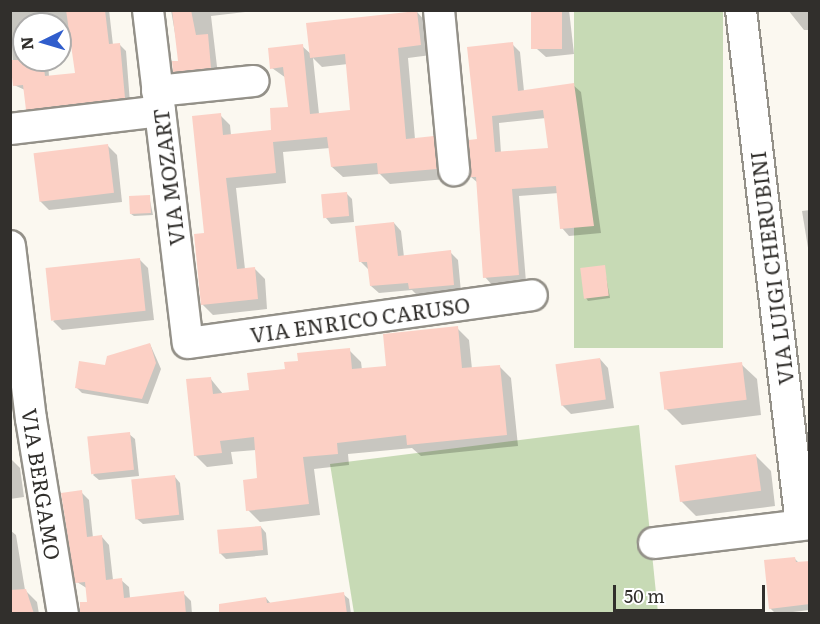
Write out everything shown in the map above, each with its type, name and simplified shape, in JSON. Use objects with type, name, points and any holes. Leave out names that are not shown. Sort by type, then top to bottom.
[{"type":"street","name":"VIA MOZART","points":[[148,10],[188,343]]},
{"type":"street","points":[[439,10],[454,171]]},
{"type":"street","name":"VIA LUIGI CHERUBINI","points":[[741,10],[806,524]]},
{"type":"street","points":[[10,129],[253,81]]},
{"type":"street","name":"VIA BERGAMO","points":[[11,249],[21,420],[63,614]]},
{"type":"street","name":"VIA ENRICO CARUSO","points":[[188,343],[532,295]]},
{"type":"street","points":[[654,543],[806,524]]},
{"type":"green space","points":[[574,11],[723,11],[723,348],[574,348]]},
{"type":"green space","points":[[639,425],[658,613],[354,613],[330,464]]},
{"type":"building","points":[[66,10],[105,10],[109,44],[120,43],[125,98],[26,110],[23,85],[13,86],[10,60],[12,60],[12,72],[44,72],[45,76],[75,73],[72,52],[72,12],[66,12]]},
{"type":"building","points":[[172,10],[191,10],[196,35],[208,34],[211,68],[173,72],[172,61],[178,61]]},
{"type":"building","points":[[531,10],[562,10],[562,49],[531,49]]},
{"type":"building","points":[[417,11],[421,45],[398,48],[406,139],[434,136],[437,169],[378,174],[377,163],[331,167],[327,137],[273,142],[276,173],[226,178],[237,269],[255,267],[258,299],[201,305],[194,234],[204,233],[192,116],[221,113],[223,135],[271,130],[270,108],[288,107],[283,67],[270,69],[268,48],[303,44],[310,114],[350,110],[345,54],[310,58],[306,23]]},
{"type":"building","points":[[513,42],[518,91],[574,83],[594,226],[560,229],[556,186],[512,189],[519,275],[483,278],[476,177],[469,177],[469,140],[477,139],[467,47]],"holes":[[[543,110],[548,148],[495,152],[492,116]]]},
{"type":"building","points":[[108,144],[114,193],[40,202],[34,153]]},
{"type":"building","points":[[347,192],[349,216],[323,218],[321,194]]},
{"type":"building","points":[[150,195],[151,213],[130,214],[129,196]]},
{"type":"building","points":[[394,222],[398,256],[451,250],[454,285],[409,289],[408,283],[370,286],[367,262],[359,262],[355,226]]},
{"type":"building","points":[[140,258],[146,311],[51,321],[46,268]]},
{"type":"building","points":[[605,265],[609,296],[584,299],[580,268]]},
{"type":"building","points":[[458,326],[462,368],[500,365],[507,435],[407,445],[406,435],[337,443],[338,454],[303,457],[309,504],[246,511],[243,480],[257,478],[254,437],[220,441],[222,453],[194,456],[186,379],[211,377],[213,394],[249,390],[247,373],[285,369],[284,362],[298,361],[297,353],[350,348],[352,369],[386,366],[383,334]]},
{"type":"building","points":[[150,343],[156,363],[142,399],[75,388],[79,361],[105,365],[107,356]]},
{"type":"building","points":[[600,358],[606,400],[561,406],[555,364]]},
{"type":"building","points":[[742,362],[747,400],[664,410],[660,372]]},
{"type":"building","points":[[130,432],[134,470],[91,474],[87,436]]},
{"type":"building","points":[[756,454],[761,491],[680,502],[675,465]]},
{"type":"building","points":[[175,475],[179,515],[135,519],[131,480]]},
{"type":"building","points":[[82,490],[87,537],[102,535],[106,580],[122,578],[124,598],[184,591],[186,614],[80,614],[80,602],[87,602],[85,582],[75,583],[61,493]]},
{"type":"building","points":[[261,526],[263,550],[219,554],[217,530]]},
{"type":"building","points":[[795,557],[796,562],[810,561],[810,604],[769,609],[764,560]]},
{"type":"building","points":[[26,589],[34,614],[10,614],[10,590]]},
{"type":"building","points":[[344,592],[347,614],[219,614],[219,604],[266,597],[267,603]]}]
